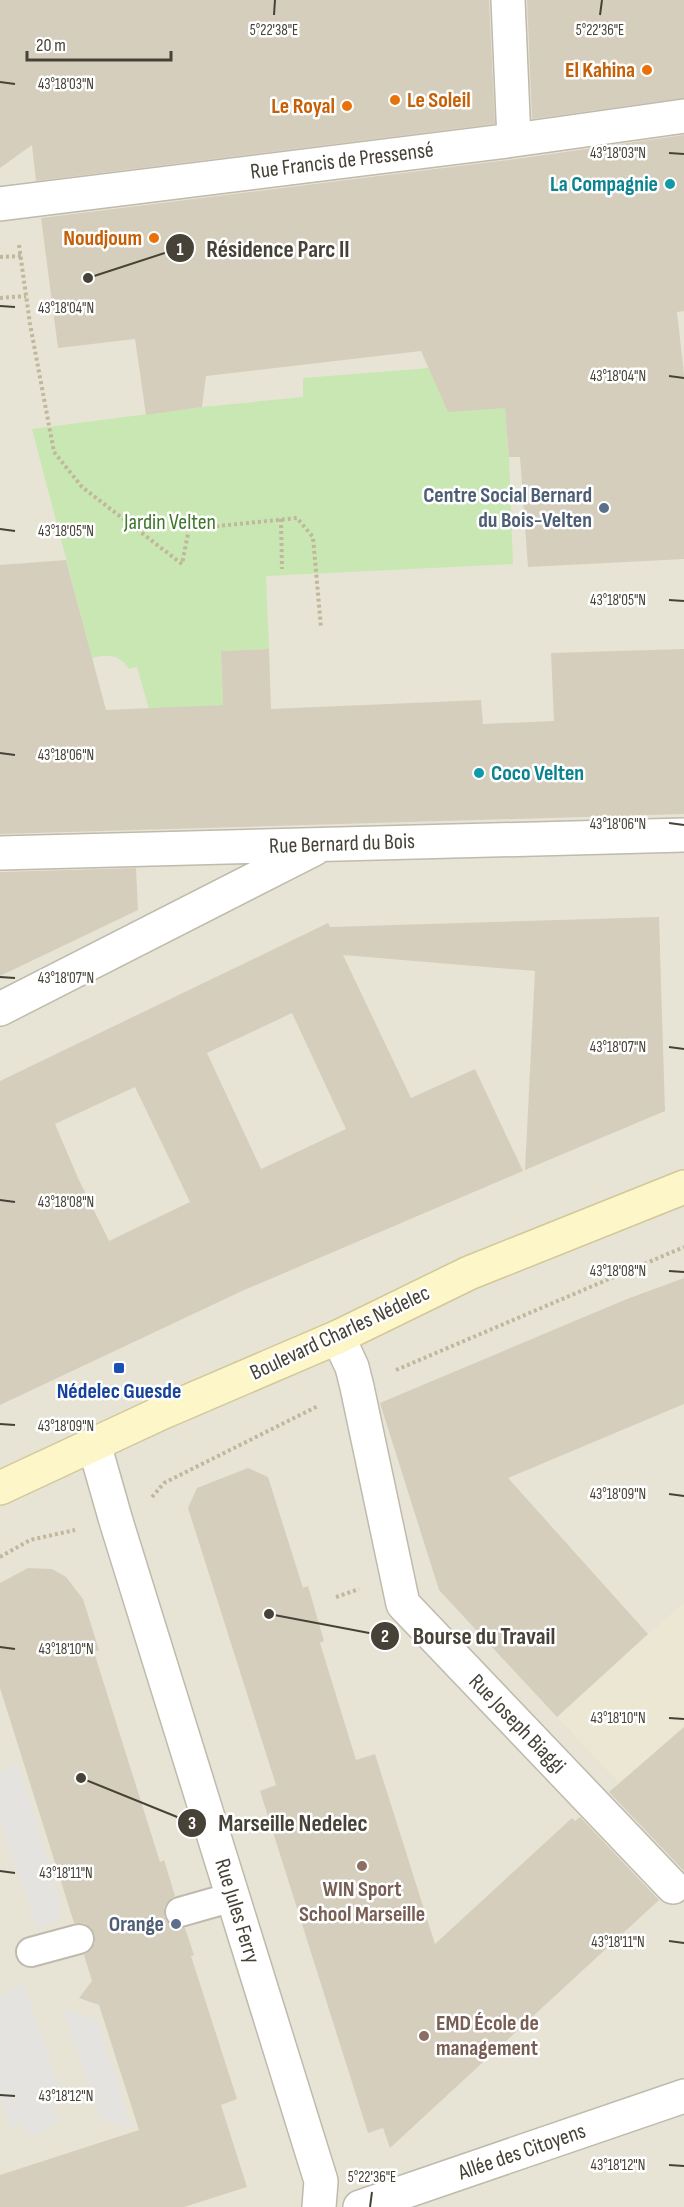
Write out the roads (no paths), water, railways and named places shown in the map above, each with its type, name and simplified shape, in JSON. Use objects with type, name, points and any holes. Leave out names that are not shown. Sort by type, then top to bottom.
[{"type":"main road","name":"Boulevard Charles Nédelec","points":[[0,1488],[94,1444],[338,1337],[469,1274],[684,1187]]},
{"type":"street","points":[[508,0],[514,140]]},
{"type":"street","name":"Rue Francis de Pressensé","points":[[0,204],[514,140],[684,116]]},
{"type":"street","name":"Rue Bernard du Bois","points":[[0,853],[684,835]]},
{"type":"street","points":[[0,1009],[321,845]]},
{"type":"street","name":"Rue Joseph Biaggi","points":[[338,1337],[355,1377],[403,1604],[673,1887]]},
{"type":"street","name":"Rue Jules Ferry","points":[[94,1444],[321,2181],[319,2207]]},
{"type":"street","name":"Allée des Citoyens","points":[[360,2207],[684,2096]]},
{"type":"lane","points":[[180,1912],[233,1898]]},
{"type":"lane","points":[[31,1952],[79,1939]]},
{"type":"place","name":"El Kahina","points":[[647,70]]},
{"type":"place","name":"Le Soleil","points":[[395,100]]},
{"type":"place","name":"Le Royal","points":[[347,106]]},
{"type":"place","name":"La Compagnie","points":[[670,184]]},
{"type":"place","name":"Noudjoum","points":[[154,238]]},
{"type":"place","name":"Résidence Parc II","points":[[88,278]]},
{"type":"place","name":"Centre Social Bernard du Bois-Velten","points":[[604,508]]},
{"type":"place","name":"Coco Velten","points":[[479,773]]},
{"type":"place","name":"Nédelec Guesde","points":[[119,1368]]},
{"type":"place","name":"Bourse du Travail","points":[[269,1614]]},
{"type":"place","name":"Marseille Nedelec","points":[[81,1778]]},
{"type":"place","name":"WIN Sport School Marseille","points":[[362,1866]]},
{"type":"place","name":"Orange","points":[[176,1924]]},
{"type":"place","name":"EMD École de management","points":[[424,2036]]},
{"type":"park label","name":"Jardin Velten","points":[[170,522]]}]
